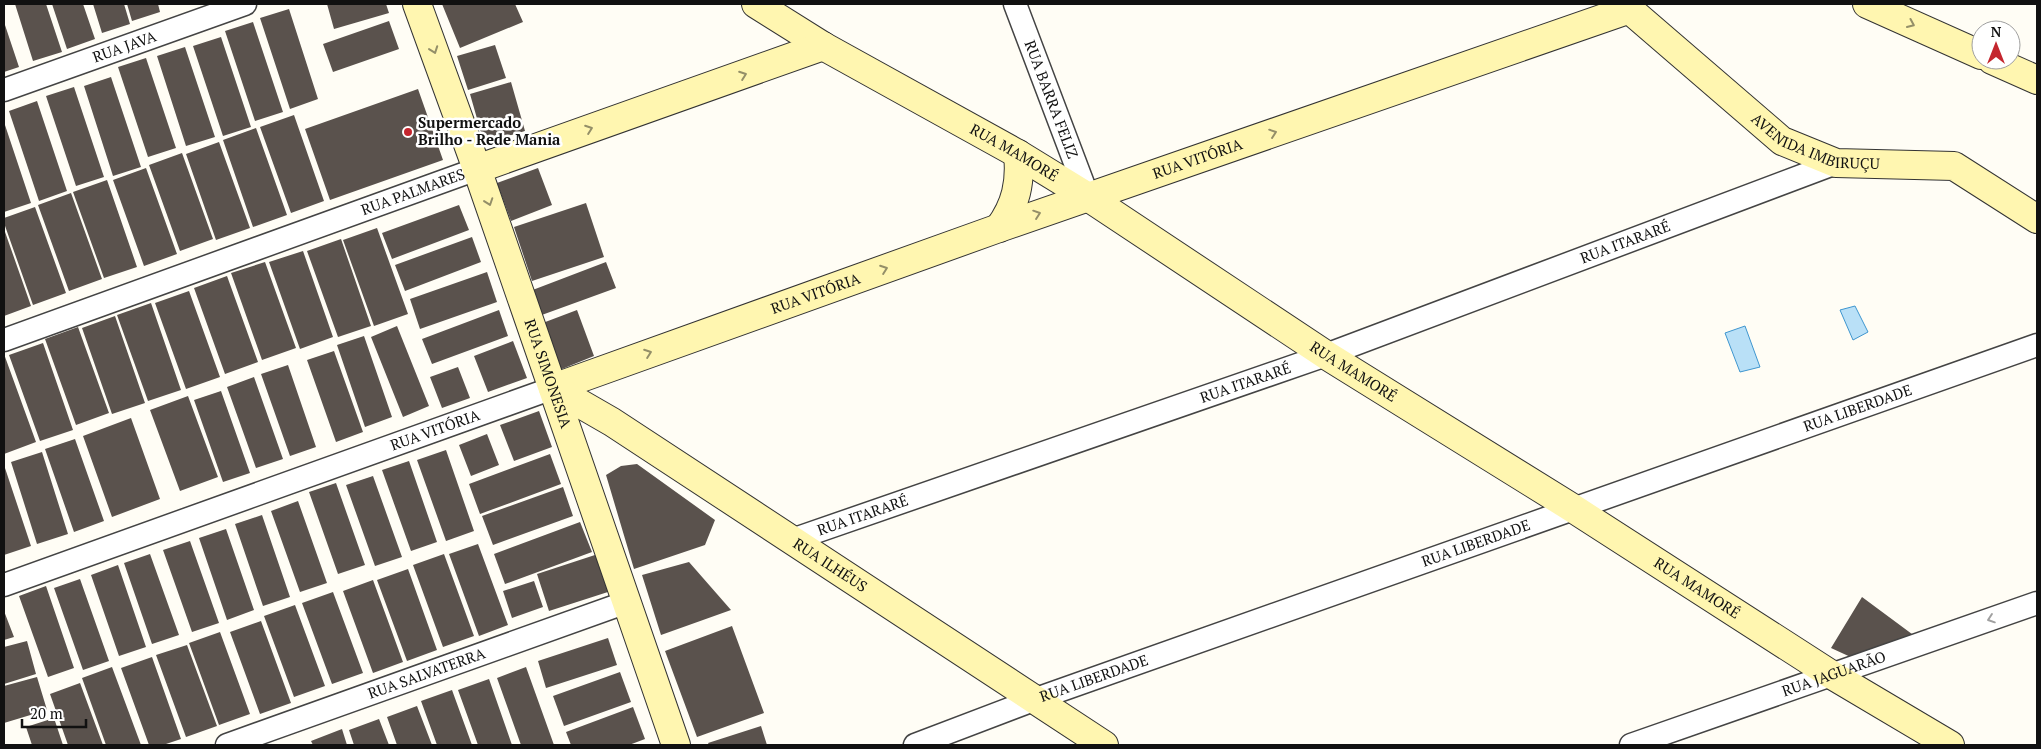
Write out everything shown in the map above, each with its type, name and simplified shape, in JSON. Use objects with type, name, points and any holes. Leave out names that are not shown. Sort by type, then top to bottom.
[{"type":"street","name":"RUA JAVA","points":[[4,90],[245,4]]},
{"type":"street","name":"RUA SIMONESIA","points":[[417,4],[478,169],[553,388],[580,429],[627,602],[676,745]]},
{"type":"street","name":"RUA MAMORÉ","points":[[756,4],[823,46],[1018,154],[1088,197],[1326,355],[1950,745]]},
{"type":"street","name":"RUA BARRA FELIZ","points":[[1016,4],[1088,197]]},
{"type":"street","points":[[1867,4],[1971,51]]},
{"type":"street","name":"RUA VITÓRIA","points":[[4,585],[608,367],[1626,7]]},
{"type":"street","name":"AVENIDA IMBIRUÇU","points":[[1626,7],[1782,141],[1836,163],[1954,166],[2037,219]]},
{"type":"street","name":"RUA PALMARES","points":[[4,340],[823,46]]},
{"type":"street","points":[[2014,70],[2037,80]]},
{"type":"street","points":[[999,228],[1010,214],[1016,195],[1020,172],[1018,154]]},
{"type":"street","name":"RUA ITARARÉ","points":[[792,540],[1326,355],[1836,163]]},
{"type":"street","name":"RUA LIBERDADE","points":[[916,745],[1036,699],[2037,345]]},
{"type":"street","points":[[580,429],[595,384],[608,367]]},
{"type":"street","name":"RUA ILHÉUS","points":[[553,388],[580,429],[612,422],[1104,745]]},
{"type":"street","name":"RUA SALVATERRA","points":[[227,745],[627,602]]},
{"type":"street","name":"RUA JAGUARÃO","points":[[1632,745],[2037,603]]},
{"type":"water","points":[[1855,306],[1868,332],[1853,340],[1840,310]]},
{"type":"water","points":[[1745,326],[1760,367],[1740,372],[1725,333]]},
{"type":"building","points":[[15,4],[46,4],[62,52],[33,61]]},
{"type":"building","points":[[52,4],[83,4],[95,39],[67,49]]},
{"type":"building","points":[[93,4],[124,4],[130,24],[102,33]]},
{"type":"building","points":[[127,4],[158,4],[160,12],[132,21]]},
{"type":"building","points":[[327,4],[386,4],[389,13],[334,29]]},
{"type":"building","points":[[442,4],[515,4],[523,22],[460,48]]},
{"type":"building","points":[[289,9],[318,99],[290,109],[260,18]]},
{"type":"building","points":[[389,21],[399,49],[333,72],[323,44]]},
{"type":"building","points":[[4,22],[19,67],[4,72]]},
{"type":"building","points":[[253,22],[283,112],[255,121],[225,31]]},
{"type":"building","points":[[221,37],[251,127],[223,136],[193,46]]},
{"type":"building","points":[[495,45],[506,78],[468,90],[457,56]]},
{"type":"building","points":[[185,47],[215,137],[186,146],[157,56]]},
{"type":"building","points":[[146,58],[176,148],[148,157],[118,67]]},
{"type":"building","points":[[111,77],[141,167],[113,176],[84,86]]},
{"type":"building","points":[[511,82],[525,131],[484,143],[470,94]]},
{"type":"building","points":[[74,87],[104,177],[76,186],[46,96]]},
{"type":"building","points":[[418,89],[443,160],[330,200],[305,129]]},
{"type":"building","points":[[37,101],[67,191],[39,201],[9,111]]},
{"type":"building","points":[[294,115],[324,201],[291,213],[260,127]]},
{"type":"building","points":[[4,122],[31,203],[4,212]]},
{"type":"building","points":[[256,128],[287,215],[253,227],[223,140]]},
{"type":"building","points":[[219,142],[250,228],[216,240],[186,154]]},
{"type":"building","points":[[182,153],[213,239],[180,251],[149,165]]},
{"type":"building","points":[[146,168],[177,254],[144,266],[113,180]]},
{"type":"building","points":[[538,168],[552,205],[511,221],[497,183]]},
{"type":"building","points":[[107,180],[137,267],[104,278],[73,192]]},
{"type":"building","points":[[71,193],[102,279],[69,291],[38,205]]},
{"type":"building","points":[[586,203],[604,257],[532,281],[514,227]]},
{"type":"building","points":[[459,205],[469,230],[392,259],[382,233]]},
{"type":"building","points":[[35,207],[66,293],[33,305],[4,223],[4,218]]},
{"type":"building","points":[[377,228],[408,314],[374,326],[343,240]]},
{"type":"building","points":[[4,229],[31,306],[4,316]]},
{"type":"building","points":[[472,237],[481,262],[405,291],[395,265]]},
{"type":"building","points":[[341,239],[371,326],[338,337],[307,251]]},
{"type":"building","points":[[303,251],[333,337],[300,349],[269,262]]},
{"type":"building","points":[[265,262],[296,348],[262,360],[231,273]]},
{"type":"building","points":[[606,262],[616,288],[539,316],[530,291]]},
{"type":"building","points":[[487,272],[497,302],[420,329],[410,299]]},
{"type":"building","points":[[227,276],[258,362],[225,374],[194,288]]},
{"type":"building","points":[[189,291],[220,377],[186,389],[155,303]]},
{"type":"building","points":[[151,303],[181,390],[148,401],[117,315]]},
{"type":"building","points":[[499,310],[508,336],[432,364],[422,339]]},
{"type":"building","points":[[577,310],[594,356],[557,371],[540,324]]},
{"type":"building","points":[[115,316],[145,403],[112,414],[82,328]]},
{"type":"building","points":[[397,326],[429,406],[403,417],[371,337]]},
{"type":"building","points":[[78,327],[109,413],[76,425],[45,339]]},
{"type":"building","points":[[364,336],[392,417],[365,427],[337,345]]},
{"type":"building","points":[[513,341],[527,378],[488,392],[474,356]]},
{"type":"building","points":[[43,343],[73,430],[40,441],[9,355]]},
{"type":"building","points":[[334,351],[363,432],[336,442],[307,360]]},
{"type":"building","points":[[4,354],[36,442],[4,454]]},
{"type":"building","points":[[288,365],[316,447],[290,456],[261,374]]},
{"type":"building","points":[[458,367],[470,398],[442,408],[430,377]]},
{"type":"building","points":[[254,377],[283,459],[256,468],[227,387]]},
{"type":"building","points":[[221,391],[250,473],[223,482],[194,400]]},
{"type":"building","points":[[188,396],[218,477],[180,491],[150,410]]},
{"type":"building","points":[[539,411],[552,447],[514,461],[500,425]]},
{"type":"building","points":[[131,418],[160,499],[112,517],[83,436]]},
{"type":"building","points":[[487,434],[499,465],[471,476],[459,445]]},
{"type":"building","points":[[75,439],[104,521],[74,532],[45,449]]},
{"type":"building","points":[[446,450],[474,531],[446,541],[417,460]]},
{"type":"building","points":[[42,452],[68,534],[37,544],[11,462]]},
{"type":"building","points":[[550,454],[561,484],[480,514],[469,484]]},
{"type":"building","points":[[409,461],[437,542],[411,551],[382,470]]},
{"type":"building","points":[[637,464],[715,520],[705,545],[634,569],[606,475],[621,466]]},
{"type":"building","points":[[4,465],[31,546],[4,555]]},
{"type":"building","points":[[373,476],[402,557],[375,566],[346,485]]},
{"type":"building","points":[[336,483],[365,565],[338,574],[309,492]]},
{"type":"building","points":[[563,487],[573,516],[493,545],[482,516]]},
{"type":"building","points":[[298,501],[327,583],[300,592],[271,511]]},
{"type":"building","points":[[262,515],[290,597],[263,606],[235,524]]},
{"type":"building","points":[[580,522],[592,552],[505,584],[494,554]]},
{"type":"building","points":[[226,529],[254,610],[227,620],[199,538]]},
{"type":"building","points":[[190,541],[219,623],[192,632],[163,550]]},
{"type":"building","points":[[478,544],[508,625],[479,636],[449,554]]},
{"type":"building","points":[[150,554],[179,635],[152,644],[124,563]]},
{"type":"building","points":[[444,554],[474,636],[443,647],[413,565]]},
{"type":"building","points":[[598,554],[611,591],[549,611],[537,574]]},
{"type":"building","points":[[689,562],[731,610],[661,635],[642,575]]},
{"type":"building","points":[[118,565],[146,647],[119,656],[91,575]]},
{"type":"building","points":[[408,569],[437,650],[407,661],[377,580]]},
{"type":"building","points":[[80,579],[109,661],[83,670],[54,588]]},
{"type":"building","points":[[373,580],[403,662],[373,673],[343,591]]},
{"type":"building","points":[[534,581],[543,607],[512,618],[503,591]]},
{"type":"building","points":[[46,586],[74,668],[48,677],[19,596]]},
{"type":"building","points":[[333,592],[363,673],[332,684],[302,603]]},
{"type":"building","points":[[1862,597],[1916,637],[1855,659],[1831,648]]},
{"type":"building","points":[[295,605],[325,686],[294,697],[264,616]]},
{"type":"building","points":[[4,611],[14,637],[4,640]]},
{"type":"building","points":[[261,621],[291,703],[260,714],[230,632]]},
{"type":"building","points":[[732,626],[764,713],[697,737],[665,651]]},
{"type":"building","points":[[220,632],[250,714],[219,725],[189,643]]},
{"type":"building","points":[[608,638],[617,665],[546,688],[538,661]]},
{"type":"building","points":[[27,641],[36,674],[4,684],[4,647]]},
{"type":"building","points":[[187,645],[217,726],[186,737],[156,655]]},
{"type":"building","points":[[152,657],[181,739],[163,745],[149,745],[121,668]]},
{"type":"building","points":[[112,667],[141,745],[106,745],[82,678]]},
{"type":"building","points":[[526,667],[554,745],[521,745],[497,678]]},
{"type":"building","points":[[620,672],[631,702],[564,726],[553,696]]},
{"type":"building","points":[[37,677],[47,710],[4,723],[4,686]]},
{"type":"building","points":[[489,679],[512,745],[478,745],[458,690]]},
{"type":"building","points":[[80,683],[103,745],[68,745],[50,694]]},
{"type":"building","points":[[452,690],[472,745],[437,745],[421,701]]},
{"type":"building","points":[[417,706],[432,745],[397,745],[387,717]]},
{"type":"building","points":[[633,707],[645,739],[629,745],[571,745],[566,732]]},
{"type":"building","points":[[54,718],[63,745],[32,745],[26,727]]},
{"type":"building","points":[[379,719],[389,745],[354,745],[349,730]]},
{"type":"building","points":[[761,726],[767,745],[709,745],[708,743]]},
{"type":"building","points":[[342,729],[347,745],[313,745],[311,741]]},
{"type":"place","name":"Supermercado Brilho - Rede Mania","points":[[408,132]]}]
